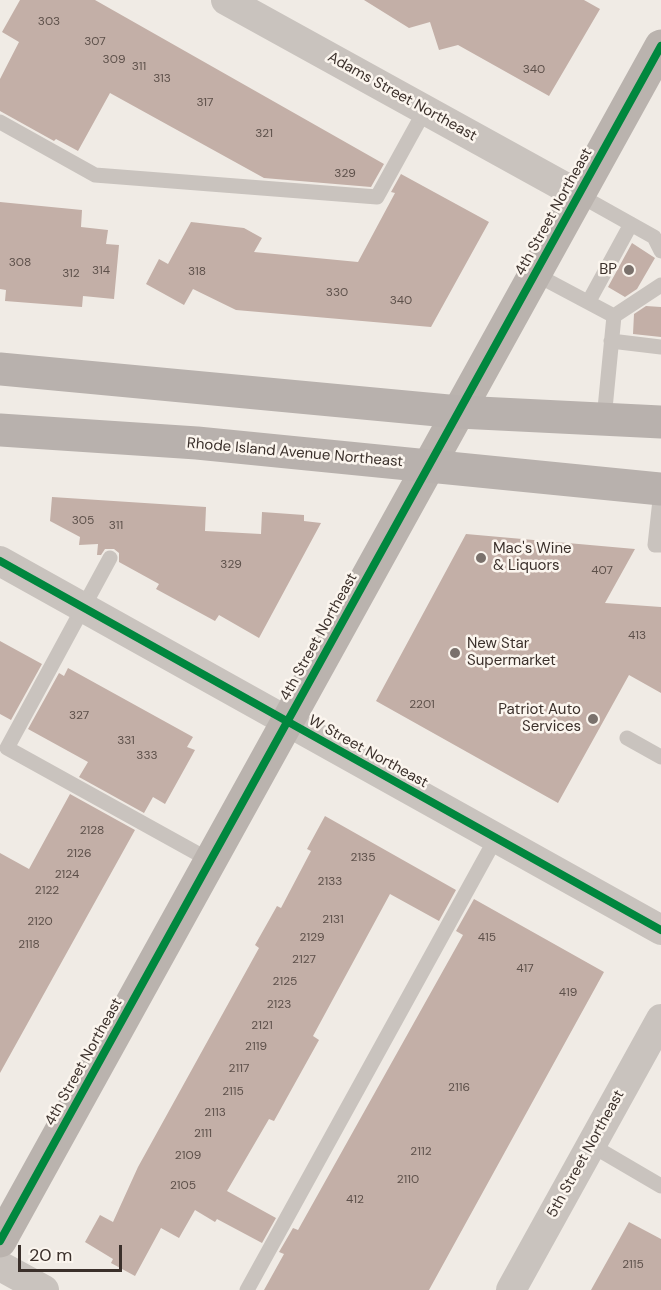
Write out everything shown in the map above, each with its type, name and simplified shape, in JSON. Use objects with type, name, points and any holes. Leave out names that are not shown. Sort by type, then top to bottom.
[{"type":"main road","points":[[0,369],[459,411],[661,422]]},
{"type":"main road","name":"Rhode Island Avenue Northeast","points":[[0,430],[197,443],[661,490]]},
{"type":"street","name":"Adams Street Northeast","points":[[226,0],[579,195]]},
{"type":"street","name":"4th Street Northeast","points":[[0,1241],[661,46]]},
{"type":"street","name":"W Street Northeast","points":[[0,561],[661,930]]},
{"type":"street","name":"5th Street Northeast","points":[[511,1290],[591,1145],[652,1056],[661,1019]]},
{"type":"street","points":[[0,1266],[44,1290]]},
{"type":"lane","points":[[0,122],[95,175],[377,197],[425,110]]},
{"type":"lane","points":[[579,195],[654,237],[661,251]]},
{"type":"lane","points":[[589,301],[632,224]]},
{"type":"lane","points":[[535,274],[614,316]]},
{"type":"lane","points":[[604,419],[614,316],[661,285]]},
{"type":"lane","points":[[611,341],[661,346]]},
{"type":"lane","points":[[661,490],[656,545],[661,545]]},
{"type":"lane","points":[[110,558],[3,754],[211,861]]},
{"type":"lane","points":[[627,738],[661,757]]},
{"type":"lane","points":[[247,1290],[496,838]]},
{"type":"lane","points":[[591,1145],[661,1186]]},
{"type":"building","points":[[20,0],[95,0],[384,164],[371,187],[264,178],[110,93],[78,151],[56,139],[54,141],[0,111],[0,79],[19,42],[2,32]]},
{"type":"building","points":[[364,0],[584,0],[600,9],[549,96],[458,45],[439,50],[430,22],[409,28]]},
{"type":"building","points":[[401,174],[489,222],[431,327],[236,310],[193,289],[184,305],[146,284],[159,259],[168,264],[191,222],[244,228],[262,238],[254,252],[358,262],[395,193],[391,192]]},
{"type":"building","points":[[0,202],[82,210],[81,227],[108,230],[106,244],[119,245],[114,299],[83,296],[82,307],[5,301],[6,290],[0,289]]},
{"type":"building","name":"BP","points":[[632,243],[655,258],[637,289],[625,297],[608,287]]},
{"type":"building","name":"BP","points":[[646,306],[661,307],[661,337],[633,334],[634,314]]},
{"type":"building","points":[[52,497],[206,507],[205,531],[261,534],[262,512],[304,515],[304,521],[321,523],[259,638],[219,615],[215,621],[156,589],[159,584],[119,562],[119,553],[114,549],[105,549],[101,555],[97,555],[98,544],[79,545],[80,537],[50,521]]},
{"type":"building","points":[[466,534],[635,549],[605,603],[661,607],[661,693],[629,675],[558,803],[376,701]]},
{"type":"building","points":[[0,641],[42,664],[11,720],[0,714]]},
{"type":"building","points":[[68,668],[193,737],[187,747],[195,750],[165,804],[153,797],[144,813],[79,777],[88,762],[28,729],[59,673],[64,676]]},
{"type":"building","points":[[70,794],[135,830],[0,1073],[0,853],[29,869]]},
{"type":"building","points":[[325,816],[456,890],[439,921],[390,894],[313,1036],[319,1040],[274,1121],[269,1119],[227,1191],[276,1218],[262,1243],[217,1219],[215,1222],[195,1210],[179,1238],[161,1228],[135,1276],[111,1263],[113,1259],[85,1242],[100,1215],[113,1222],[138,1167],[259,948],[255,945],[277,906],[281,908],[311,851],[307,849]]},
{"type":"building","points":[[474,899],[604,972],[429,1290],[264,1290],[284,1254],[279,1252],[293,1228],[298,1230],[463,935],[456,931]]},
{"type":"building","points":[[629,1222],[661,1239],[661,1290],[591,1290]]},
{"type":"cycle path","points":[[0,1241],[661,46]]},
{"type":"cycle path","points":[[0,561],[661,930]]},
{"type":"place","name":"BP","points":[[629,270]]},
{"type":"place","name":"Mac's Wine & Liquors","points":[[481,558]]},
{"type":"place","name":"New Star Supermarket","points":[[455,653]]},
{"type":"place","name":"Patriot Auto Services","points":[[593,719]]}]
